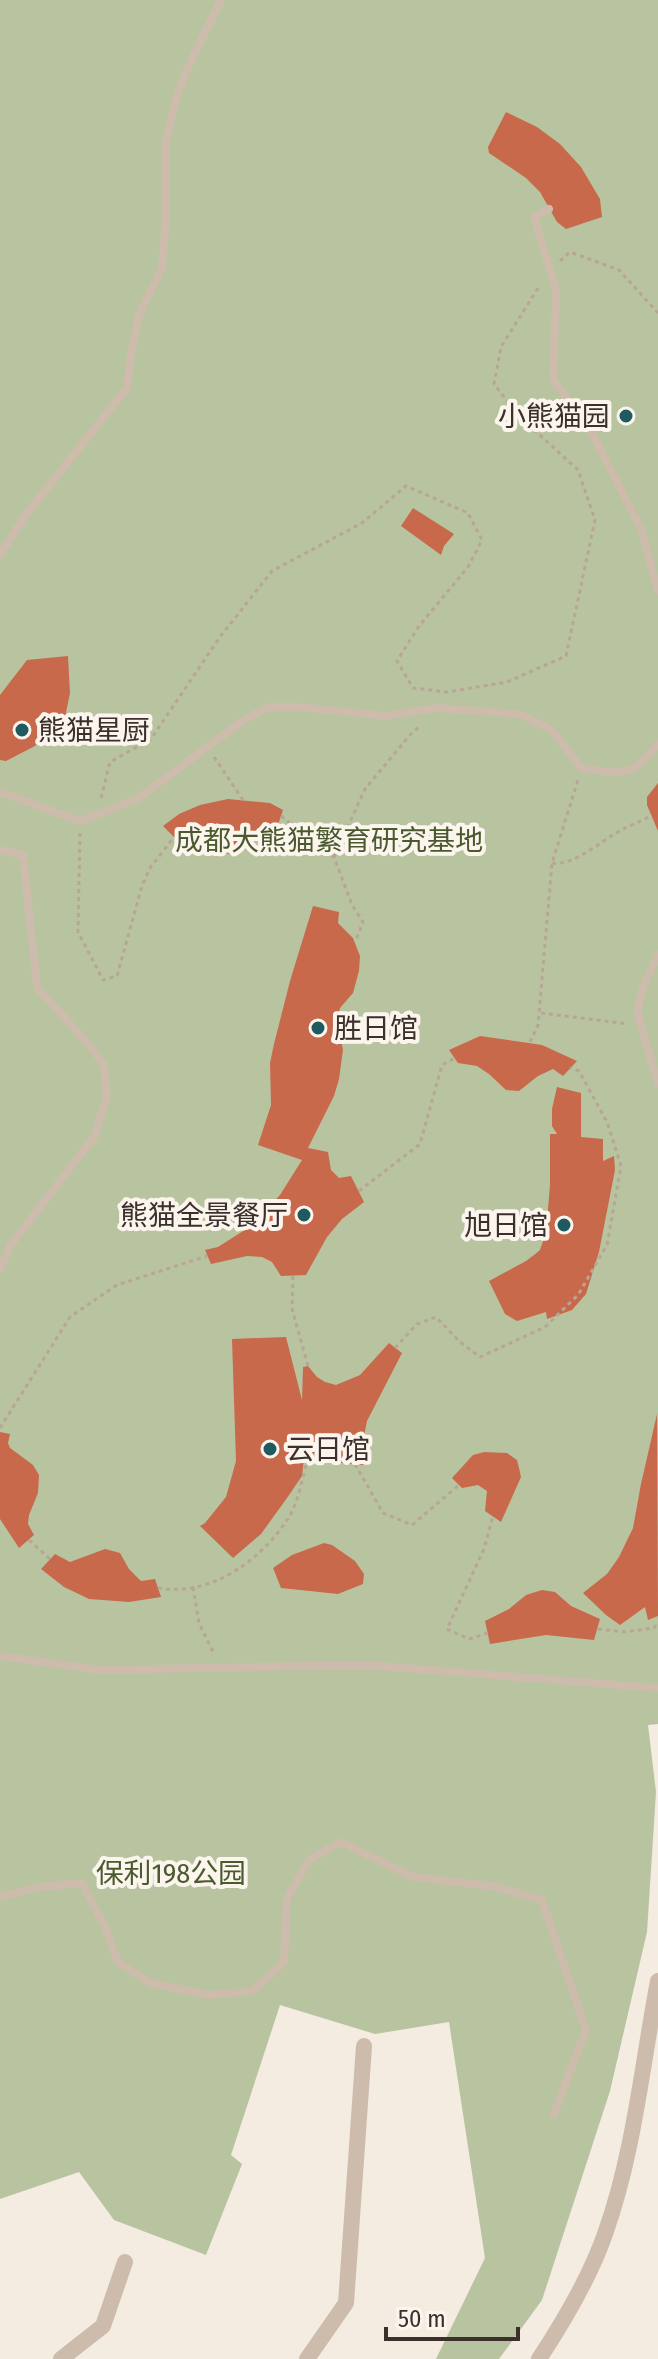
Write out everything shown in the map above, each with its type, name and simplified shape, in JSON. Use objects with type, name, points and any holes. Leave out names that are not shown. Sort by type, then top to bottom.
[{"type":"street","points":[[539,2359],[566,2319],[605,2236],[628,2156],[658,1981]]},
{"type":"street","points":[[307,2359],[346,2303],[364,2046]]},
{"type":"street","points":[[61,2359],[103,2326],[125,2262]]},
{"type":"lane","points":[[0,555],[24,517],[127,388],[139,315],[162,268],[166,219],[166,141],[177,95],[221,0]]},
{"type":"lane","points":[[549,209],[534,217],[556,290],[553,379],[593,435],[642,531],[658,591]]},
{"type":"lane","points":[[0,792],[80,821],[139,798],[242,721],[268,707],[385,716],[437,708],[519,714],[552,730],[581,768],[619,774],[643,764],[658,744]]},
{"type":"lane","points":[[0,850],[23,855],[37,987],[104,1065],[107,1096],[94,1137],[10,1246],[0,1269]]},
{"type":"lane","points":[[658,955],[643,987],[637,1012],[658,1083]]},
{"type":"lane","points":[[0,1656],[99,1670],[367,1665],[658,1688]]},
{"type":"lane","points":[[0,1897],[39,1887],[82,1883],[105,1927],[118,1962],[150,1983],[209,1995],[253,1991],[284,1962],[287,1898],[309,1860],[341,1842],[413,1877],[492,1886],[542,1900],[586,2030],[554,2114]]},
{"type":"path","points":[[97,814],[110,762],[151,739],[220,637],[272,571],[362,523],[406,486],[468,513],[482,540],[468,567],[419,626],[397,661],[413,688],[447,692],[507,682],[566,656],[595,520],[578,470],[518,415],[494,384],[501,347],[550,270],[570,252],[619,270],[658,313]]},
{"type":"path","points":[[334,857],[365,789],[410,735],[447,709]]},
{"type":"path","points":[[207,747],[243,800]]},
{"type":"path","points":[[530,1042],[538,1025],[552,863],[581,768]]},
{"type":"path","points":[[281,816],[334,857],[352,905],[363,922],[355,942]]},
{"type":"path","points":[[552,863],[560,865],[586,853],[651,816]]},
{"type":"path","points":[[80,821],[78,932],[103,980],[117,976],[142,886],[150,868],[174,837]]},
{"type":"path","points":[[539,1013],[640,1025]]},
{"type":"path","points":[[359,1191],[420,1144],[442,1065],[455,1058]]},
{"type":"path","points":[[395,1348],[417,1324],[436,1317],[480,1357],[545,1327],[578,1295],[607,1245],[621,1166],[607,1122],[579,1071],[570,1068]]},
{"type":"path","points":[[0,1428],[70,1317],[117,1285],[207,1256]]},
{"type":"path","points":[[293,1276],[292,1309],[308,1366]]},
{"type":"path","points":[[158,1588],[174,1591],[217,1581],[253,1559],[290,1516],[308,1458]]},
{"type":"path","points":[[355,1464],[383,1513],[412,1525],[459,1485]]},
{"type":"path","points":[[488,1633],[469,1639],[447,1629],[484,1549],[493,1516]]},
{"type":"path","points":[[29,1540],[50,1559]]},
{"type":"path","points":[[193,1587],[199,1623],[221,1668]]},
{"type":"path","points":[[598,1629],[624,1632],[654,1628],[658,1622]]},
{"type":"green space","name":"成都大熊猫繁育研究基地","points":[[0,0],[658,0],[658,1724],[648,1725],[656,1792],[647,1932],[610,2091],[542,2300],[499,2359],[436,2359],[485,2258],[449,2022],[375,2034],[280,2005],[231,2155],[242,2164],[206,2255],[114,2220],[79,2172],[0,2199]]},
{"type":"building","points":[[506,112],[537,127],[560,144],[581,167],[600,199],[602,217],[566,229],[557,222],[540,192],[526,178],[489,153],[488,147]]},
{"type":"building","points":[[413,508],[454,534],[441,555],[401,526]]},
{"type":"building","points":[[68,656],[70,693],[65,717],[57,730],[49,731],[35,746],[6,761],[0,760],[0,695],[27,660]]},
{"type":"building","points":[[658,783],[658,831],[647,805],[647,797]]},
{"type":"building","points":[[228,799],[270,803],[283,810],[277,828],[267,823],[230,854],[220,852],[194,837],[174,837],[163,826],[179,814],[200,805]]},
{"type":"building","points":[[313,906],[339,912],[338,923],[353,938],[360,956],[353,993],[340,1008],[337,1021],[343,1050],[339,1079],[334,1096],[308,1148],[328,1152],[331,1170],[339,1178],[351,1176],[364,1202],[342,1219],[327,1237],[306,1275],[281,1276],[272,1262],[262,1257],[247,1256],[211,1264],[205,1250],[218,1247],[251,1226],[280,1195],[302,1160],[258,1145],[271,1105],[270,1063],[274,1044]]},
{"type":"building","points":[[480,1036],[542,1045],[577,1061],[563,1076],[553,1069],[519,1091],[506,1090],[477,1066],[458,1063],[449,1050]]},
{"type":"building","points":[[557,1087],[581,1093],[581,1137],[603,1139],[603,1161],[614,1156],[615,1170],[599,1252],[586,1294],[572,1310],[547,1319],[546,1312],[517,1321],[505,1314],[489,1281],[540,1250],[546,1232],[550,1134],[557,1134],[552,1126],[552,1109]]},
{"type":"building","points":[[286,1337],[302,1400],[303,1367],[308,1366],[317,1377],[336,1385],[360,1375],[389,1343],[402,1353],[367,1421],[365,1465],[341,1463],[340,1454],[332,1449],[316,1450],[312,1457],[304,1458],[302,1476],[287,1498],[261,1534],[233,1558],[200,1526],[226,1497],[236,1461],[232,1339]]},
{"type":"building","points":[[657,1414],[658,1616],[648,1620],[645,1607],[620,1625],[583,1593],[607,1574],[633,1528]]},
{"type":"building","points":[[0,1432],[10,1434],[10,1448],[33,1465],[39,1475],[38,1493],[28,1524],[34,1535],[19,1548],[0,1519]]},
{"type":"building","points":[[507,1453],[517,1460],[519,1468],[521,1477],[501,1522],[485,1511],[487,1491],[478,1485],[462,1488],[452,1478],[473,1455]]},
{"type":"building","points":[[324,1543],[355,1561],[364,1574],[363,1584],[338,1594],[281,1588],[273,1568],[292,1555]]},
{"type":"building","points":[[105,1549],[120,1553],[141,1581],[155,1579],[161,1597],[129,1602],[89,1599],[64,1587],[41,1569],[55,1554],[70,1562]]},
{"type":"building","points":[[542,1590],[555,1592],[571,1606],[600,1619],[594,1640],[546,1635],[490,1644],[485,1621],[509,1609],[526,1595]]},
{"type":"place","name":"小熊猫园","points":[[626,416]]},
{"type":"place","name":"熊猫星厨","points":[[22,730]]},
{"type":"place","name":"胜日馆","points":[[318,1028]]},
{"type":"place","name":"熊猫全景餐厅","points":[[304,1215]]},
{"type":"place","name":"旭日馆","points":[[564,1225]]},
{"type":"place","name":"云日馆","points":[[270,1449]]},
{"type":"park label","name":"保利198公园","points":[[171,1873]]}]
